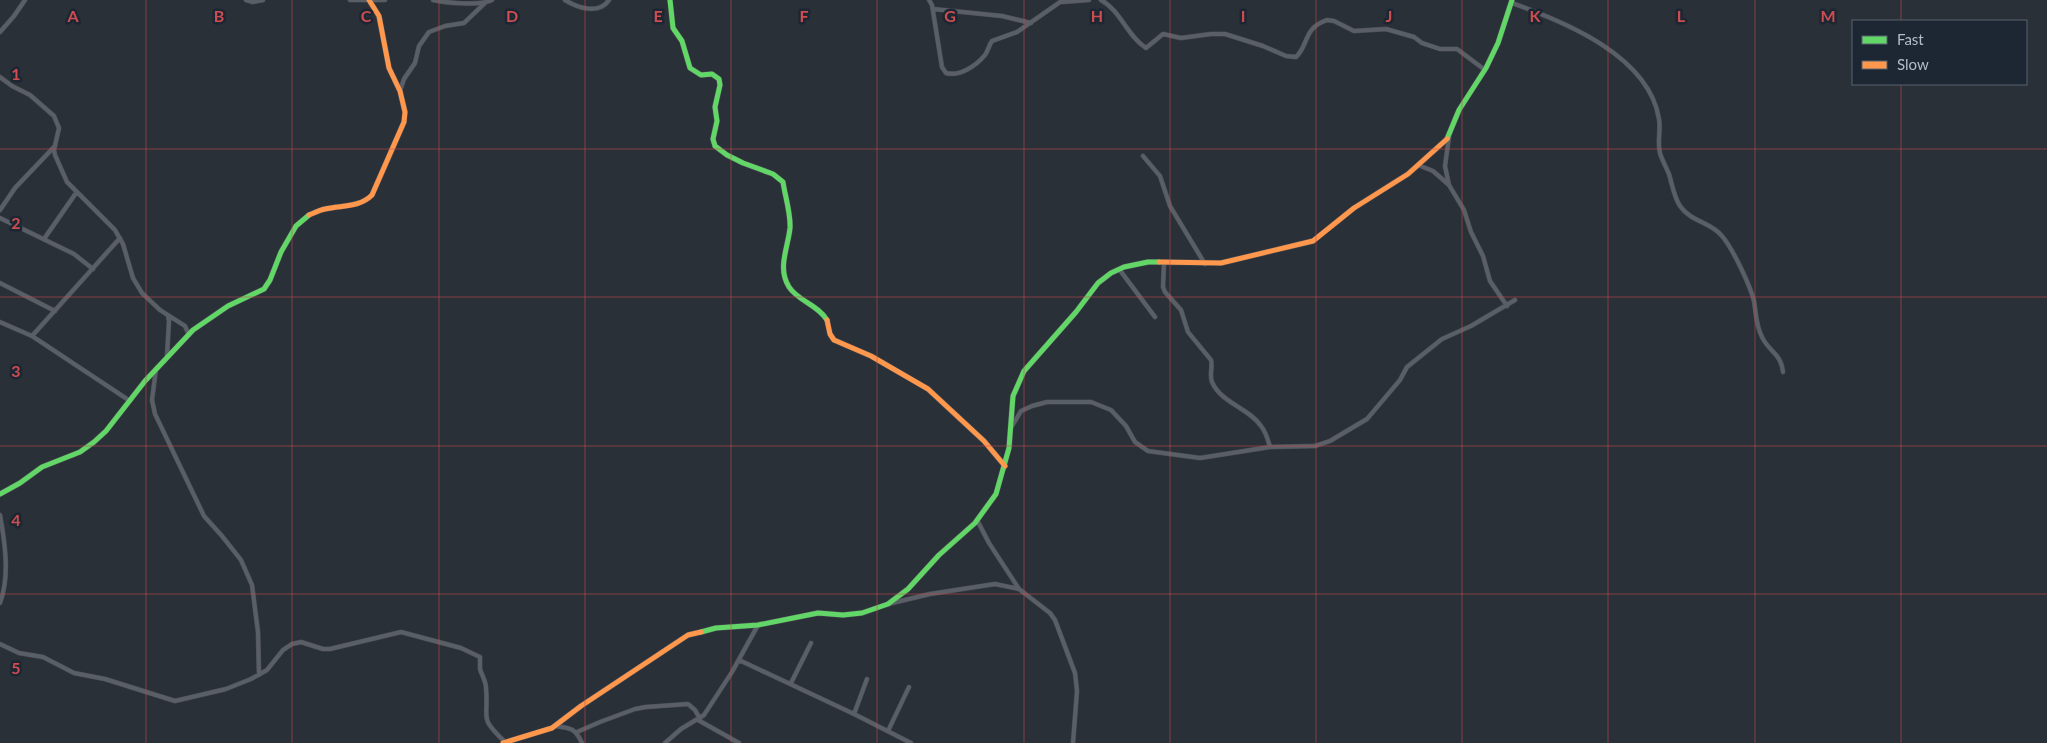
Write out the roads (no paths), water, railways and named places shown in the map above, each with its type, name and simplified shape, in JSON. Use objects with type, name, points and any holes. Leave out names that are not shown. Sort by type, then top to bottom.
[{"type":"street","points":[[0,32],[25,0]]},
{"type":"street","points":[[246,0],[253,2],[263,0]]},
{"type":"street","points":[[350,0],[385,0]]},
{"type":"street","points":[[433,0],[486,2],[492,0]]},
{"type":"street","points":[[565,0],[576,7],[588,9],[603,6],[609,0]]},
{"type":"street","points":[[670,0],[673,28],[682,41],[690,68],[695,73],[703,75],[712,74],[719,79],[720,85],[715,107],[717,121],[713,138],[715,146],[723,153],[773,174],[783,182],[790,227],[783,266],[786,284],[795,294],[813,305],[823,314],[828,322],[832,337],[871,356],[928,389],[984,441],[1005,466]]},
{"type":"street","points":[[929,0],[933,9],[942,66],[948,74],[966,70],[984,56],[992,41],[1011,35],[1062,1],[1090,0]]},
{"type":"street","points":[[1101,0],[1112,8],[1132,36],[1145,48],[1162,34],[1181,38],[1219,34],[1263,46],[1286,56],[1296,57],[1313,29],[1327,20],[1334,21],[1354,31],[1386,29],[1414,37],[1422,43],[1440,49],[1457,49],[1485,70]]},
{"type":"street","points":[[0,494],[20,483],[42,467],[80,452],[94,442],[106,432],[156,370],[193,330],[228,306],[264,289],[270,280],[281,252],[296,226],[306,216],[324,209],[354,205],[368,199],[372,195],[404,122],[405,112],[400,91],[388,68],[379,16],[370,1]]},
{"type":"street","points":[[1507,306],[1490,281],[1483,256],[1471,232],[1464,210],[1449,185],[1445,166],[1449,137],[1459,110],[1485,70],[1498,43],[1512,1],[1598,42],[1616,55],[1646,84],[1657,107],[1660,121],[1660,153],[1678,204],[1693,219],[1708,224],[1718,231],[1726,242],[1753,299],[1761,336],[1779,357],[1783,372]]},
{"type":"street","points":[[400,91],[404,79],[415,64],[419,46],[429,32],[445,26],[464,23],[486,2]]},
{"type":"street","points":[[933,9],[1002,16],[1031,23]]},
{"type":"street","points":[[0,77],[12,86],[30,94],[54,116],[59,128],[55,155],[63,174],[76,192],[109,223],[120,238],[137,286],[152,304],[187,328],[193,330]]},
{"type":"street","points":[[888,604],[908,589],[939,555],[977,520],[996,494],[1005,466],[1013,396],[1024,371],[1086,300],[1098,283],[1119,269],[1138,264],[1205,264],[1237,260],[1313,241],[1354,208],[1408,174],[1449,137]]},
{"type":"street","points":[[0,209],[19,183],[55,146]]},
{"type":"street","points":[[1143,156],[1160,176],[1170,206],[1205,264]]},
{"type":"street","points":[[1418,165],[1433,172],[1449,185]]},
{"type":"street","points":[[44,239],[76,192]]},
{"type":"street","points":[[0,202],[5,202]]},
{"type":"street","points":[[0,218],[74,254],[93,269]]},
{"type":"street","points":[[32,336],[120,238]]},
{"type":"street","points":[[1164,263],[1164,292],[1181,310],[1188,332],[1211,360],[1210,374],[1212,383],[1220,392],[1261,425],[1270,447]]},
{"type":"street","points":[[1119,269],[1155,317]]},
{"type":"street","points":[[0,283],[56,311]]},
{"type":"street","points":[[1010,428],[1021,411],[1032,406],[1061,401],[1091,402],[1111,410],[1126,426],[1135,442],[1148,451],[1200,458],[1270,447],[1315,446],[1340,436],[1367,419],[1400,380],[1407,367],[1436,344],[1515,300]]},
{"type":"street","points":[[167,314],[169,321],[167,358]]},
{"type":"street","points":[[0,322],[32,336],[130,401]]},
{"type":"street","points":[[187,328],[188,335]]},
{"type":"street","points":[[156,370],[152,400],[155,414],[204,516],[241,560],[252,585],[258,632],[259,675]]},
{"type":"street","points":[[0,515],[6,545],[4,580],[0,603]]},
{"type":"street","points":[[977,520],[989,543],[1019,590]]},
{"type":"street","points":[[0,644],[19,653],[43,657],[74,673],[105,679],[175,701],[226,689],[259,675],[267,670],[284,650],[297,642],[330,649],[392,632],[411,633],[461,648],[480,657],[480,670],[486,684],[485,718],[504,742],[541,732],[555,726],[581,706],[688,635],[716,628],[758,625],[818,613],[843,615],[862,613],[888,604],[930,594],[989,584],[1007,585],[1019,590],[1050,613],[1055,620],[1075,673],[1077,691],[1073,743]]},
{"type":"street","points":[[665,743],[681,729],[699,719],[709,709],[758,625]]},
{"type":"street","points":[[791,683],[811,643]]},
{"type":"street","points":[[739,660],[791,683],[911,743]]},
{"type":"street","points":[[854,714],[867,679]]},
{"type":"street","points":[[888,731],[909,687]]},
{"type":"street","points":[[577,732],[635,709],[688,704],[695,710],[699,719],[739,743]]},
{"type":"street","points":[[555,726],[577,732],[582,743]]}]
